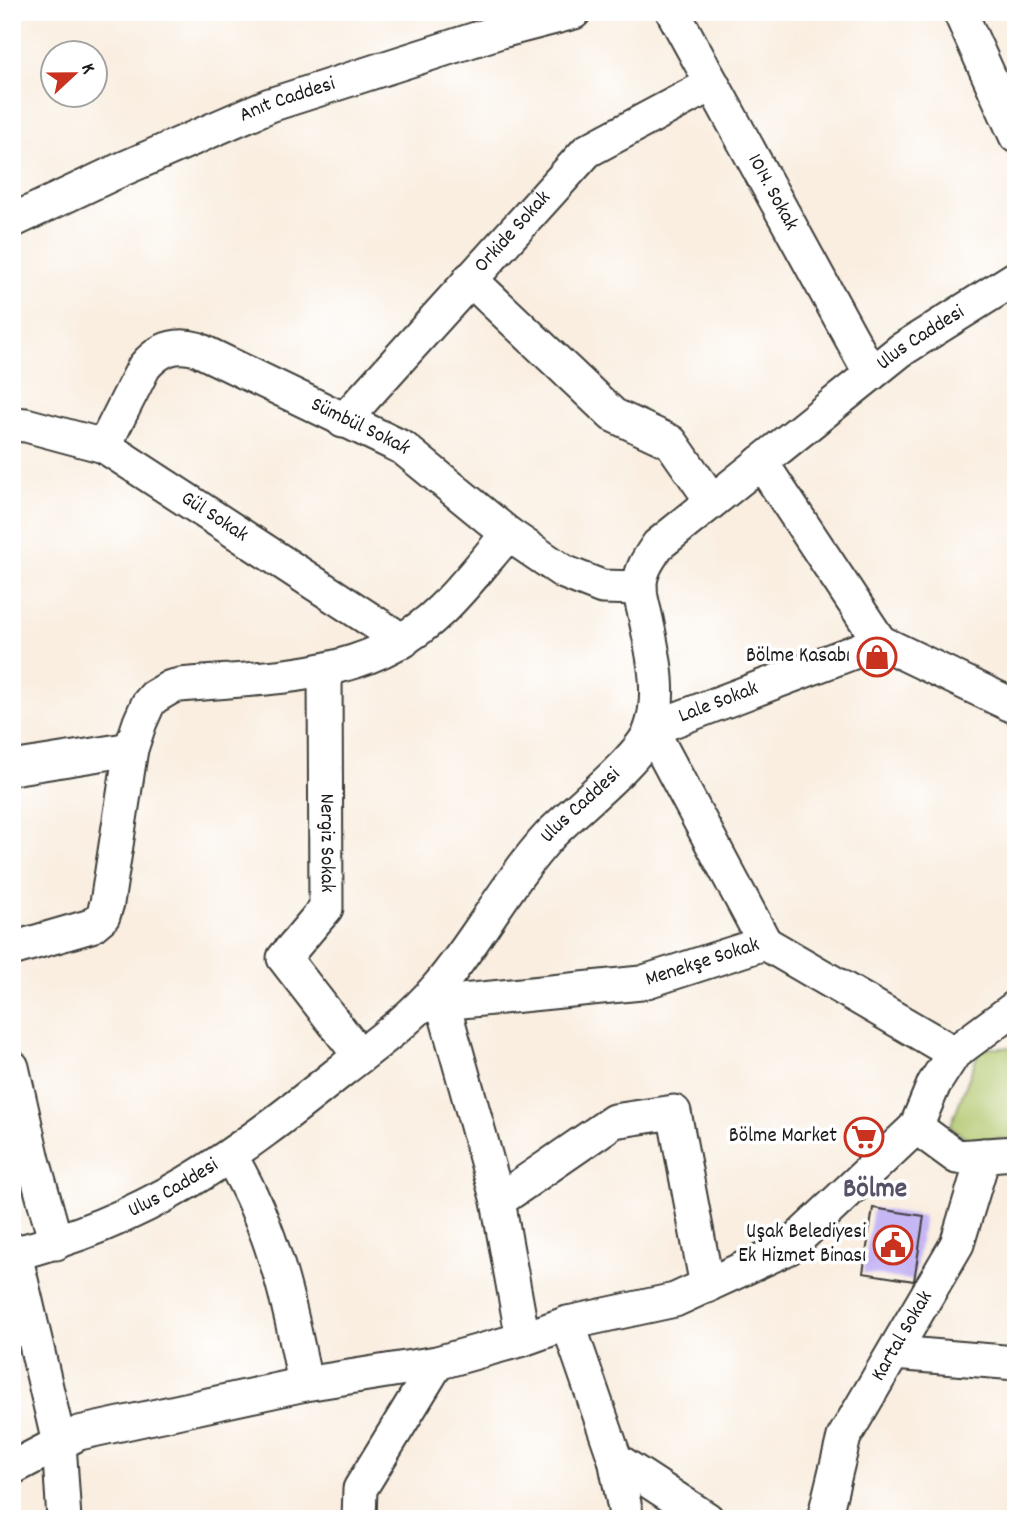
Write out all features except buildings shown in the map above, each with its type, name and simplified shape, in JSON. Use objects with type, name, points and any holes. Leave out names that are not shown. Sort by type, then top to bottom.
[{"type":"street","name":"Anıt Caddesi","points":[[12,221],[270,105],[501,31],[574,12]]},
{"type":"street","name":"1014. Sokak","points":[[673,12],[872,374]]},
{"type":"street","points":[[960,12],[1016,136]]},
{"type":"street","name":"Orkide Sokak","points":[[343,421],[587,151],[712,84]]},
{"type":"street","name":"Ulus Caddesi","points":[[13,1254],[56,1243],[146,1207],[231,1157],[360,1056],[433,1004],[448,974],[535,853],[567,818],[643,746],[651,729],[655,708],[654,662],[640,588],[642,572],[658,545],[901,351],[1016,278]]},
{"type":"street","points":[[470,279],[613,415],[671,442],[712,501]]},
{"type":"street","name":"Sümbül Sokak","points":[[104,446],[144,367],[161,351],[186,346],[403,448],[508,534],[564,572],[602,587],[640,588]]},
{"type":"street","name":"Gül Sokak","points":[[12,424],[26,425],[104,446],[403,641]]},
{"type":"street","points":[[761,462],[880,642],[1016,707]]},
{"type":"street","points":[[12,950],[91,926],[103,916],[131,749],[148,704],[162,691],[171,687],[325,671],[377,654],[403,641],[440,611],[508,534]]},
{"type":"street","name":"Lale Sokak","points":[[651,729],[880,642]]},
{"type":"street","name":"Nergiz Sokak","points":[[325,671],[326,908],[284,958],[360,1056]]},
{"type":"street","points":[[651,729],[765,943]]},
{"type":"street","points":[[12,768],[131,749]]},
{"type":"street","name":"Menekşe Sokak","points":[[433,1004],[641,983],[765,943],[954,1053]]},
{"type":"street","points":[[433,1004],[498,1201],[523,1339]]},
{"type":"street","points":[[12,1468],[79,1433],[306,1384],[437,1363],[523,1339],[568,1323],[675,1300],[707,1286],[788,1248],[916,1127],[934,1084],[954,1053],[1016,1007]]},
{"type":"street","points":[[12,1067],[33,1160],[56,1243]]},
{"type":"street","points":[[498,1201],[614,1121],[674,1112],[707,1286]]},
{"type":"street","points":[[916,1127],[957,1157],[1000,1154]]},
{"type":"street","name":"Kartal Sokak","points":[[824,1519],[844,1437],[957,1244],[1000,1154]]},
{"type":"street","points":[[231,1157],[251,1191],[276,1257],[306,1384]]},
{"type":"street","points":[[13,1254],[59,1443],[64,1519]]},
{"type":"street","points":[[568,1323],[615,1459],[627,1519]]},
{"type":"street","points":[[894,1353],[1016,1363]]},
{"type":"street","points":[[359,1519],[360,1489],[437,1363]]},
{"type":"street","points":[[615,1459],[707,1519]]},
{"type":"green space","points":[[1016,1047],[1016,1139],[969,1139],[950,1127],[980,1049]]},
{"type":"place","name":"Bölme Kasabı","points":[[877,657]]},
{"type":"place","name":"Bölme Market","points":[[864,1137]]},
{"type":"place","name":"Uşak Belediyesi Ek Hizmet Binası","points":[[893,1245]]},
{"type":"district","name":"Bölme","points":[[875,1191]]}]
